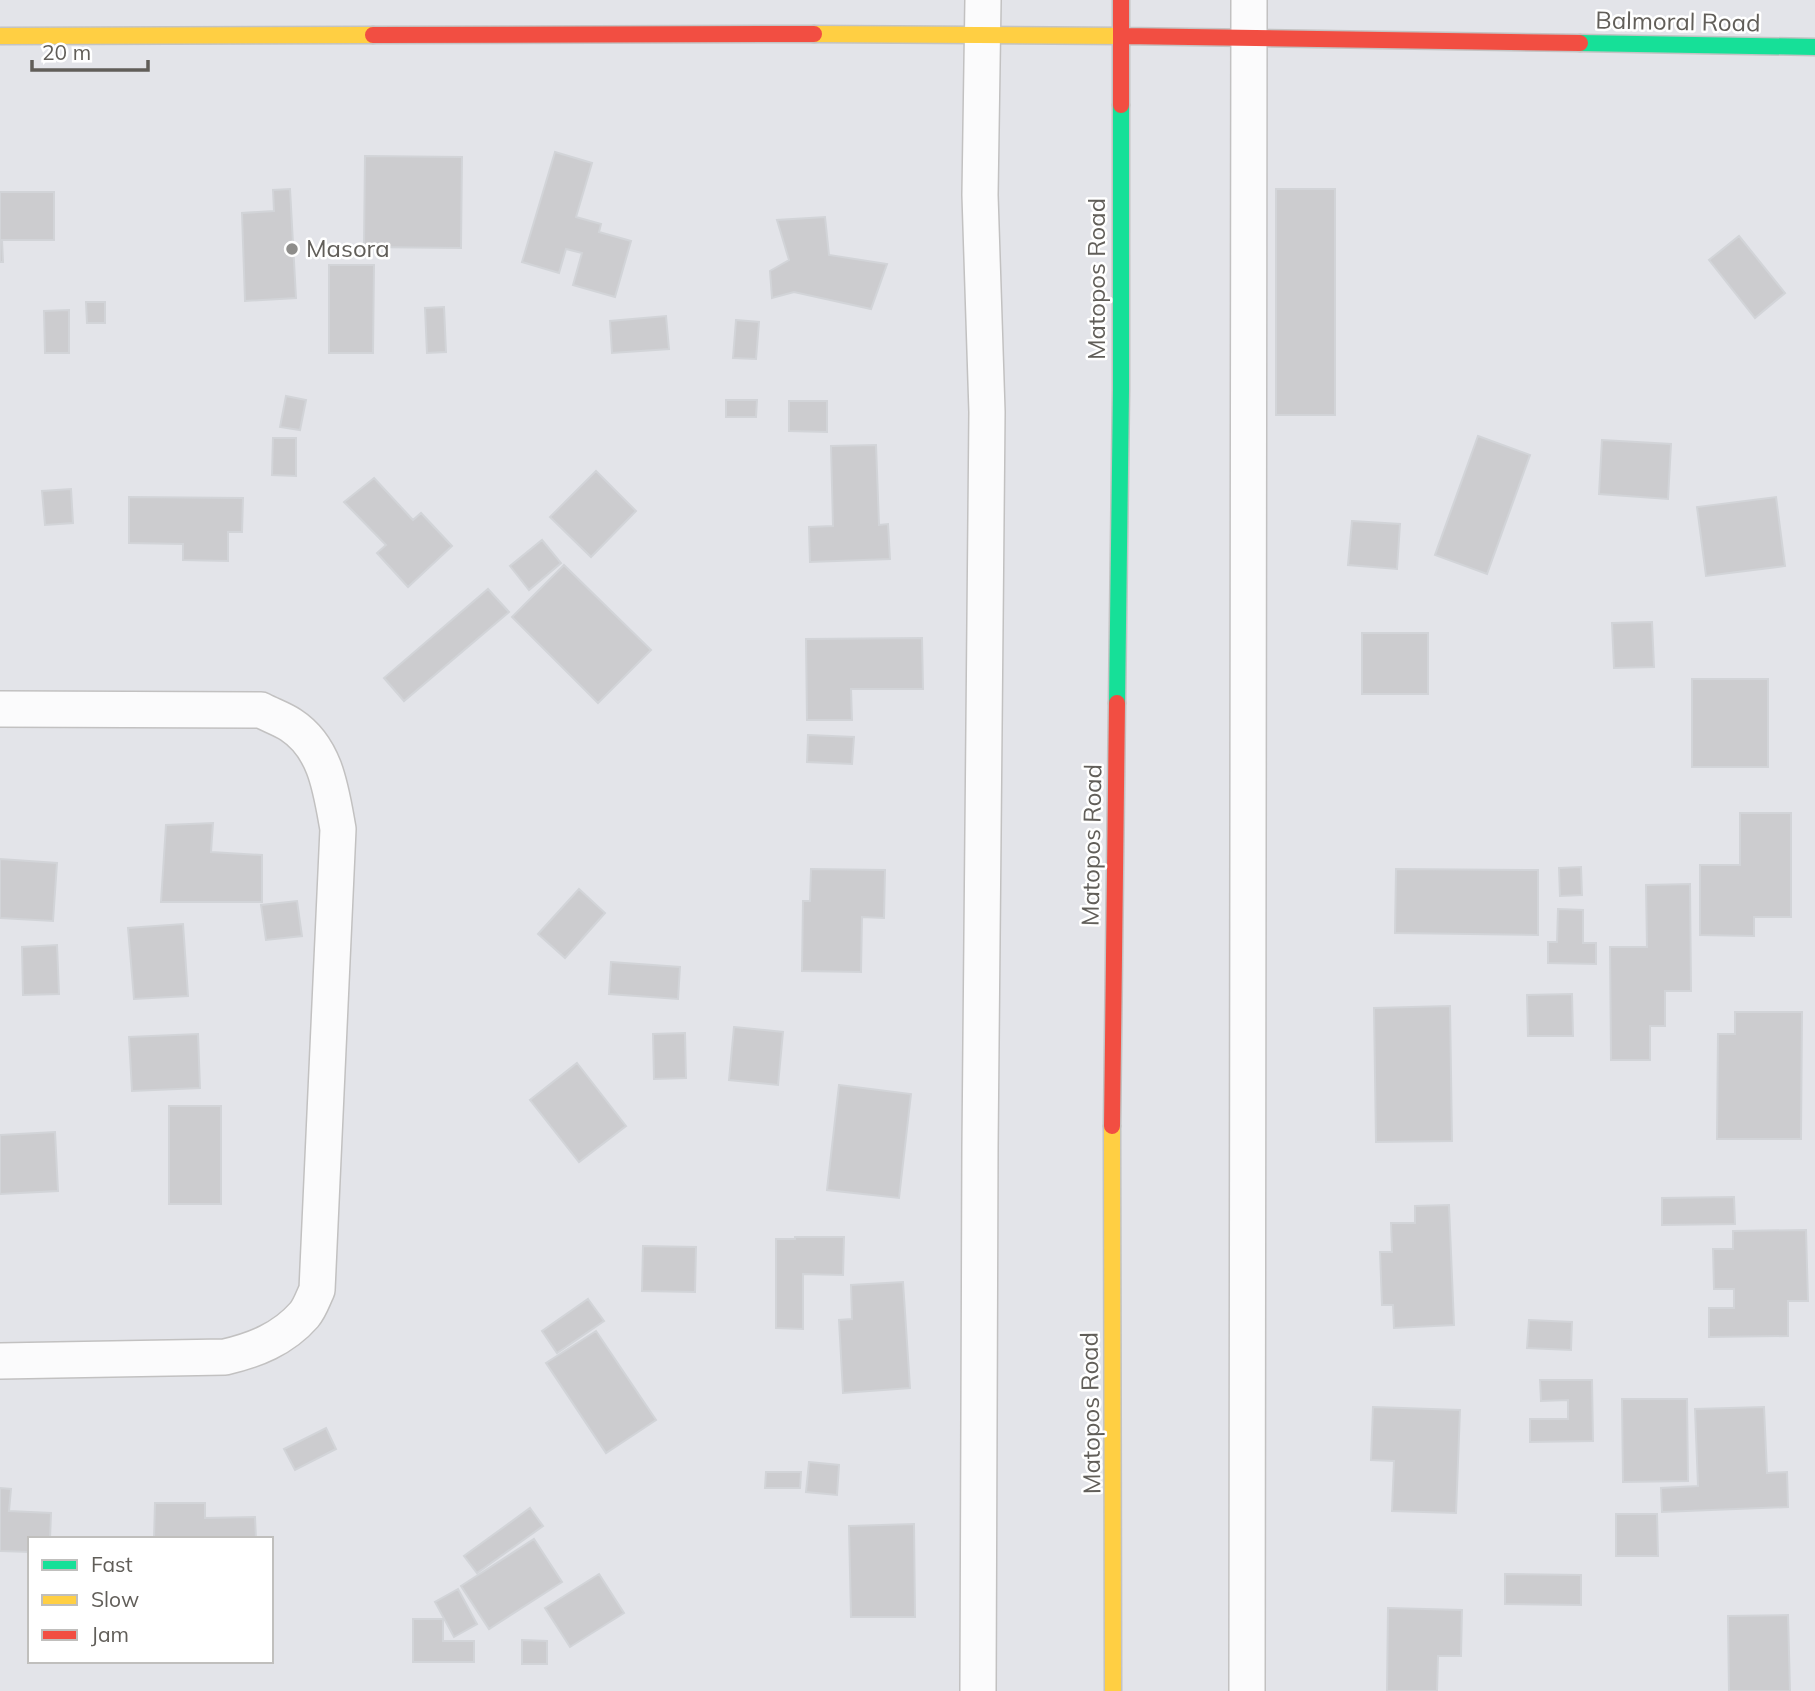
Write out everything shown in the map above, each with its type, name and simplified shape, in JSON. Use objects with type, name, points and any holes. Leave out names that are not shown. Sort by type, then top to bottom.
[{"type":"street","points":[[978,1691],[979,1147],[987,425],[980,195],[983,0]]},
{"type":"street","name":"Matopos Road","points":[[1114,1691],[1112,1073],[1121,390],[1121,0]]},
{"type":"street","points":[[1247,1691],[1249,0]]},
{"type":"street","name":"Balmoral Road","points":[[0,36],[981,34],[1815,47]]},
{"type":"street","points":[[0,709],[261,710],[292,725],[318,752],[331,789],[338,828],[317,1290],[305,1314],[279,1336],[255,1350],[225,1357],[0,1360]]},
{"type":"building","points":[[555,152],[592,163],[576,217],[601,224],[599,232],[631,241],[615,297],[573,285],[582,253],[566,249],[559,273],[522,262]]},
{"type":"building","points":[[365,156],[462,157],[461,248],[364,247]]},
{"type":"building","points":[[290,189],[296,298],[245,301],[242,213],[274,211],[273,190]]},
{"type":"building","points":[[1276,189],[1335,189],[1335,415],[1276,415]]},
{"type":"building","points":[[0,192],[54,192],[54,240],[2,240],[3,262],[0,262]]},
{"type":"building","points":[[825,217],[829,255],[887,264],[871,309],[794,292],[772,298],[770,271],[789,260],[777,220]]},
{"type":"building","points":[[1739,236],[1785,293],[1755,318],[1709,260]]},
{"type":"building","points":[[329,265],[374,265],[373,353],[329,353]]},
{"type":"building","points":[[86,302],[105,302],[105,323],[87,323]]},
{"type":"building","points":[[444,307],[446,352],[427,353],[425,308]]},
{"type":"building","points":[[69,310],[69,353],[45,353],[44,311]]},
{"type":"building","points":[[666,316],[669,349],[612,353],[610,321]]},
{"type":"building","points":[[736,320],[759,322],[756,359],[733,358]]},
{"type":"building","points":[[286,396],[306,400],[300,430],[280,427]]},
{"type":"building","points":[[726,400],[757,400],[756,417],[726,417]]},
{"type":"building","points":[[789,401],[827,401],[827,432],[789,431]]},
{"type":"building","points":[[1478,436],[1530,455],[1487,574],[1435,555]]},
{"type":"building","points":[[273,438],[296,438],[296,476],[272,475]]},
{"type":"building","points":[[1602,440],[1671,444],[1668,499],[1599,494]]},
{"type":"building","points":[[876,445],[879,525],[888,524],[890,559],[810,562],[809,527],[833,526],[831,446]]},
{"type":"building","points":[[596,471],[636,511],[591,557],[550,517]]},
{"type":"building","points":[[374,478],[413,520],[421,513],[452,546],[408,587],[377,553],[386,545],[344,502]]},
{"type":"building","points":[[71,489],[73,523],[45,525],[42,491]]},
{"type":"building","points":[[129,497],[243,498],[242,532],[228,532],[228,561],[183,560],[183,544],[129,543]]},
{"type":"building","points":[[1776,497],[1785,566],[1706,576],[1697,507]]},
{"type":"building","points":[[1352,521],[1400,524],[1397,569],[1348,565]]},
{"type":"building","points":[[542,540],[561,563],[529,590],[510,566]]},
{"type":"building","points":[[564,565],[651,650],[598,703],[512,617]]},
{"type":"building","points":[[488,589],[509,612],[404,701],[384,678]]},
{"type":"building","points":[[1652,622],[1654,667],[1614,668],[1612,623]]},
{"type":"building","points":[[1362,633],[1428,633],[1428,694],[1362,694]]},
{"type":"building","points":[[922,638],[923,689],[851,689],[852,720],[807,720],[806,639]]},
{"type":"building","points":[[1692,679],[1768,679],[1768,767],[1692,767]]},
{"type":"building","points":[[808,735],[854,737],[852,764],[807,762]]},
{"type":"building","points":[[1740,813],[1791,813],[1791,917],[1754,917],[1754,936],[1700,935],[1700,865],[1740,865]]},
{"type":"building","points":[[213,823],[211,852],[262,855],[262,902],[161,902],[166,825]]},
{"type":"building","points":[[0,859],[57,863],[53,921],[0,918]]},
{"type":"building","points":[[1581,867],[1582,895],[1560,896],[1559,868]]},
{"type":"building","points":[[811,869],[885,870],[884,918],[862,917],[861,972],[802,971],[803,901],[810,901]]},
{"type":"building","points":[[1396,869],[1538,870],[1538,935],[1395,933]]},
{"type":"building","points":[[1690,884],[1691,991],[1665,991],[1665,1026],[1650,1026],[1650,1060],[1611,1060],[1610,947],[1647,947],[1646,885]]},
{"type":"building","points":[[579,889],[605,913],[565,958],[538,934]]},
{"type":"building","points":[[297,901],[302,936],[266,940],[261,905]]},
{"type":"building","points":[[1558,909],[1583,910],[1583,943],[1596,943],[1596,964],[1548,963],[1548,942],[1557,942]]},
{"type":"building","points":[[183,924],[188,996],[134,999],[128,928]]},
{"type":"building","points":[[57,945],[59,994],[23,995],[22,947]]},
{"type":"building","points":[[611,962],[680,967],[678,999],[609,994]]},
{"type":"building","points":[[1572,994],[1573,1036],[1528,1036],[1527,995]]},
{"type":"building","points":[[1450,1006],[1452,1141],[1376,1142],[1374,1008]]},
{"type":"building","points":[[1735,1012],[1802,1012],[1801,1139],[1717,1139],[1718,1034],[1735,1034]]},
{"type":"building","points":[[734,1027],[783,1032],[778,1085],[729,1080]]},
{"type":"building","points":[[685,1033],[686,1078],[654,1079],[653,1034]]},
{"type":"building","points":[[198,1034],[200,1088],[132,1091],[129,1037]]},
{"type":"building","points":[[577,1063],[626,1126],[579,1162],[530,1100]]},
{"type":"building","points":[[839,1085],[911,1094],[899,1198],[827,1190]]},
{"type":"building","points":[[169,1106],[221,1106],[221,1204],[169,1204]]},
{"type":"building","points":[[55,1132],[58,1191],[0,1194],[0,1135]]},
{"type":"building","points":[[1734,1197],[1735,1224],[1662,1225],[1662,1198]]},
{"type":"building","points":[[1449,1205],[1454,1325],[1394,1328],[1393,1305],[1382,1305],[1380,1252],[1392,1252],[1391,1223],[1415,1223],[1415,1206]]},
{"type":"building","points":[[1806,1230],[1808,1301],[1788,1301],[1788,1336],[1709,1337],[1709,1308],[1734,1308],[1734,1289],[1714,1289],[1713,1249],[1733,1249],[1733,1231]]},
{"type":"building","points":[[844,1237],[843,1275],[803,1274],[803,1329],[776,1328],[776,1239]]},
{"type":"building","points":[[643,1246],[696,1247],[695,1292],[642,1291]]},
{"type":"building","points":[[903,1282],[910,1388],[843,1393],[839,1320],[852,1319],[851,1285]]},
{"type":"building","points":[[588,1299],[604,1321],[557,1353],[542,1331]]},
{"type":"building","points":[[1529,1320],[1572,1322],[1571,1350],[1527,1348]]},
{"type":"building","points":[[596,1331],[656,1420],[606,1453],[546,1363]]},
{"type":"building","points":[[1540,1380],[1592,1380],[1593,1441],[1530,1442],[1530,1419],[1568,1419],[1568,1400],[1541,1401]]},
{"type":"building","points":[[1622,1399],[1687,1399],[1688,1481],[1623,1482]]},
{"type":"building","points":[[1373,1407],[1460,1410],[1456,1513],[1392,1511],[1394,1461],[1371,1460]]},
{"type":"building","points":[[1764,1407],[1767,1473],[1787,1472],[1788,1507],[1662,1512],[1661,1488],[1698,1486],[1695,1409]]},
{"type":"building","points":[[326,1428],[336,1449],[295,1470],[284,1449]]},
{"type":"building","points":[[809,1462],[839,1465],[837,1495],[806,1492]]},
{"type":"building","points":[[766,1472],[801,1472],[800,1488],[765,1488]]},
{"type":"building","points":[[0,1488],[11,1489],[9,1511],[51,1513],[50,1537],[28,1537],[28,1552],[0,1551]]},
{"type":"building","points":[[155,1503],[205,1503],[205,1518],[255,1517],[256,1537],[154,1537]]},
{"type":"building","points":[[530,1508],[543,1526],[477,1573],[464,1556]]},
{"type":"building","points":[[1616,1514],[1657,1514],[1658,1556],[1616,1556]]},
{"type":"building","points":[[914,1524],[915,1617],[851,1617],[849,1526]]},
{"type":"building","points":[[534,1539],[562,1582],[489,1629],[461,1586]]},
{"type":"building","points":[[599,1574],[624,1613],[570,1647],[545,1608]]},
{"type":"building","points":[[1505,1574],[1581,1575],[1581,1605],[1505,1604]]},
{"type":"building","points":[[458,1589],[477,1624],[454,1637],[435,1602]]},
{"type":"building","points":[[1388,1608],[1462,1610],[1461,1656],[1438,1656],[1437,1691],[1387,1691]]},
{"type":"building","points":[[1788,1615],[1790,1691],[1729,1691],[1728,1616]]},
{"type":"building","points":[[413,1619],[443,1619],[443,1641],[474,1641],[474,1662],[413,1662]]},
{"type":"building","points":[[522,1640],[547,1641],[547,1664],[522,1664]]},
{"type":"traffic: fast","points":[[1580,43],[1815,47]]},
{"type":"traffic: fast","points":[[1117,703],[1121,105]]},
{"type":"traffic: slow","points":[[814,34],[1124,36]]},
{"type":"traffic: slow","points":[[0,36],[373,35]]},
{"type":"traffic: slow","points":[[1112,1126],[1113,1691]]},
{"type":"traffic: jam","points":[[1121,0],[1121,105]]},
{"type":"traffic: jam","points":[[373,35],[814,34]]},
{"type":"traffic: jam","points":[[1124,36],[1580,43]]},
{"type":"traffic: jam","points":[[1112,1126],[1117,703]]},
{"type":"place","name":"Masora","points":[[292,249]]}]
